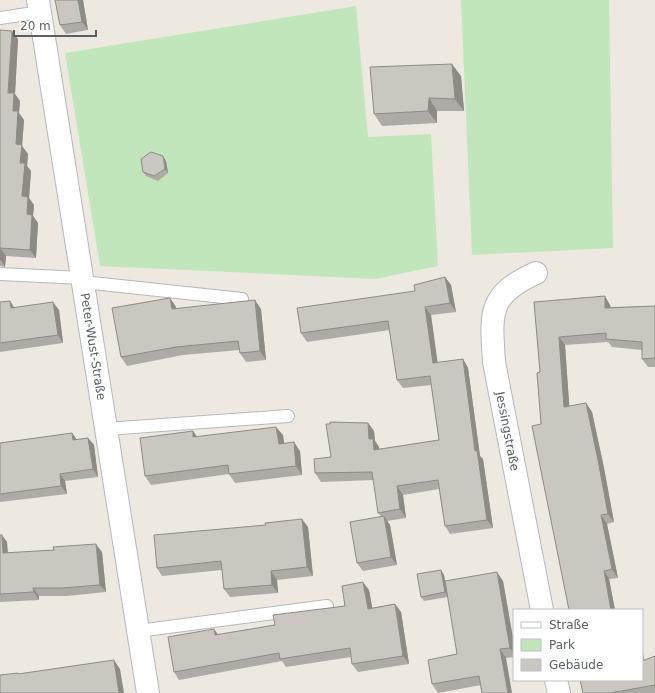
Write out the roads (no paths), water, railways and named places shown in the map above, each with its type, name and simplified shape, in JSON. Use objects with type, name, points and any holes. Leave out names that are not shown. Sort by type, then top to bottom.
[{"type":"street","name":"Peter-Wust-Straße","points":[[39,6],[148,693]]},
{"type":"street","name":"Jessingstraße","points":[[536,273],[518,281],[504,292],[495,307],[491,322],[494,362],[542,609]]},
{"type":"street","points":[[556,681],[559,693]]},
{"type":"lane","points":[[0,18],[39,6]]},
{"type":"lane","points":[[0,274],[82,280],[242,299]]},
{"type":"lane","points":[[106,429],[288,416]]},
{"type":"lane","points":[[138,631],[327,606]]}]
